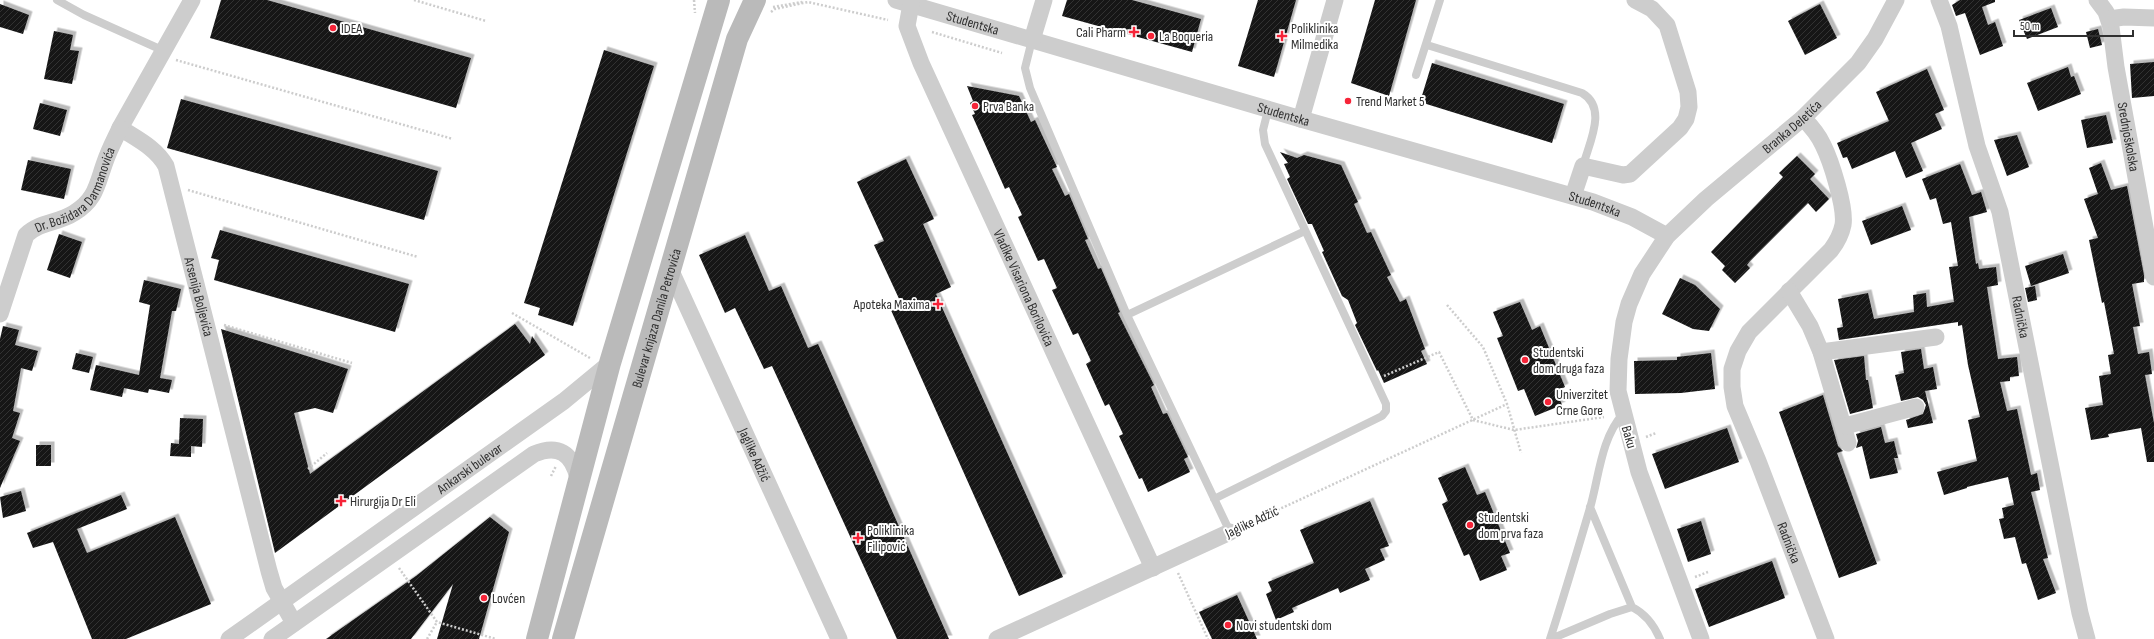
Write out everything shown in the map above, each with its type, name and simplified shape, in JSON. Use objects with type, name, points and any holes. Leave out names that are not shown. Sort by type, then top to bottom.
[{"type":"main road","points":[[537,639],[578,478],[603,362],[719,0]]},
{"type":"main road","points":[[733,0],[760,4]]},
{"type":"main road","name":"Bulevar knjaza Danila Petrovića","points":[[563,639],[671,271],[737,39],[760,4]]},
{"type":"street","points":[[120,128],[167,54],[192,0]]},
{"type":"street","points":[[1032,40],[1044,0]]},
{"type":"street","points":[[1301,119],[1335,0]]},
{"type":"street","points":[[1573,196],[1583,166],[1623,175],[1630,174],[1680,128],[1686,119],[1689,107],[1688,92],[1666,25],[1652,9],[1635,0]]},
{"type":"street","name":"Branka Deletića","points":[[1667,236],[1706,199],[1803,118],[1858,63],[1876,39],[1896,0]]},
{"type":"street","name":"Radnička","points":[[1939,0],[1949,26],[1977,146],[2000,212],[2087,639]]},
{"type":"street","name":"Srednjoškolska","points":[[2097,0],[2109,19],[2151,242],[2154,277]]},
{"type":"street","name":"Studentska","points":[[903,2],[1268,110],[1573,196],[1627,214],[1667,236]]},
{"type":"street","name":"Vladike Visariona Borilovića","points":[[903,2],[907,26],[921,63],[1153,568]]},
{"type":"street","points":[[2109,19],[2124,17],[2154,18]]},
{"type":"street","name":"Radnička","points":[[1803,118],[1816,132],[1824,146],[1842,202],[1843,223],[1840,238],[1831,250],[1749,332],[1738,351],[1732,369],[1732,387],[1734,406],[1758,461],[1826,639]]},
{"type":"street","name":"Dr. Božidara Darmanovića","points":[[0,314],[26,235],[32,229],[73,214],[88,201],[96,191],[108,154],[120,128]]},
{"type":"street","name":"Arsenija Boljevića","points":[[120,128],[150,147],[161,157],[166,166],[269,571],[274,588],[294,623]]},
{"type":"street","name":"Baku","points":[[1667,236],[1642,274],[1629,304],[1624,322],[1619,359],[1618,391],[1639,472],[1701,639]]},
{"type":"street","name":"Jaglike Adžić","points":[[671,271],[838,639]]},
{"type":"street","points":[[1789,291],[1810,326],[1821,352],[1846,435],[1916,407]]},
{"type":"street","points":[[1821,352],[1936,337]]},
{"type":"street","name":"Ankarski bulevar","points":[[229,639],[564,401],[603,362]]},
{"type":"street","name":"Ankarski bulevar","points":[[272,639],[534,454],[544,450],[562,452],[573,463],[578,478]]},
{"type":"street","name":"Jaglike Adžić","points":[[997,639],[1230,532]]},
{"type":"lane","points":[[57,0],[84,15],[167,54]]},
{"type":"lane","points":[[1416,75],[1427,45],[1440,0]]},
{"type":"lane","points":[[1032,40],[1025,68],[1027,81],[1127,315],[1230,532]]},
{"type":"lane","points":[[1427,45],[1582,93],[1589,97],[1596,108],[1596,118],[1583,166]]},
{"type":"lane","points":[[1214,498],[1382,416],[1386,411],[1386,404],[1265,144],[1263,130],[1268,110]]},
{"type":"lane","points":[[1127,315],[1305,231]]},
{"type":"lane","points":[[1550,639],[1590,507],[1608,438],[1615,423],[1623,414]]},
{"type":"lane","points":[[1590,507],[1632,607]]},
{"type":"lane","points":[[1550,639],[1610,614],[1632,607],[1643,612],[1652,623],[1660,639]]},
{"type":"path","points":[[414,0],[486,21]]},
{"type":"path","points":[[694,0],[695,18]]},
{"type":"path","points":[[760,4],[775,8],[808,2],[888,20]]},
{"type":"path","points":[[932,32],[1002,53]]},
{"type":"path","points":[[167,54],[453,139]]},
{"type":"path","points":[[180,188],[418,257]]},
{"type":"path","points":[[1447,305],[1483,347],[1507,404],[1521,453]]},
{"type":"path","points":[[512,313],[603,362]]},
{"type":"path","points":[[219,324],[352,363]]},
{"type":"path","points":[[1374,380],[1439,352],[1473,420],[1514,430],[1604,417]]},
{"type":"path","name":"Jaglike Adžić","points":[[1230,532],[1507,404]]},
{"type":"path","points":[[1641,439],[1656,434]]},
{"type":"path","points":[[308,469],[327,453]]},
{"type":"path","points":[[1171,560],[1208,639]]},
{"type":"path","points":[[399,568],[437,622],[496,639]]},
{"type":"path","points":[[427,639],[437,622]]},
{"type":"building","points":[[221,0],[267,0],[471,58],[456,108],[210,38]]},
{"type":"building","points":[[1067,0],[1132,0],[1201,19],[1192,52],[1062,16]]},
{"type":"building","points":[[1258,0],[1296,0],[1274,77],[1238,66]]},
{"type":"building","points":[[1375,0],[1416,0],[1389,96],[1351,83]]},
{"type":"building","points":[[1960,0],[1995,0],[1995,2],[1982,7],[1988,25],[1995,22],[2003,46],[1980,55],[1965,13],[1956,16],[1952,5]]},
{"type":"building","points":[[0,4],[29,15],[23,34],[0,27]]},
{"type":"building","points":[[1820,4],[1837,38],[1805,55],[1788,21]]},
{"type":"building","points":[[2051,8],[2058,27],[2027,39],[2019,20]]},
{"type":"building","points":[[2098,29],[2102,45],[2090,48],[2086,32]]},
{"type":"building","points":[[54,31],[73,35],[70,50],[79,51],[72,84],[44,79]]},
{"type":"building","points":[[604,50],[654,66],[573,326],[538,315],[540,308],[524,303]]},
{"type":"building","points":[[2154,62],[2154,96],[2132,98],[2130,64]]},
{"type":"building","points":[[1432,63],[1564,104],[1552,143],[1420,102]]},
{"type":"building","points":[[2068,67],[2071,77],[2074,76],[2081,94],[2038,111],[2027,83]]},
{"type":"building","points":[[1927,69],[1944,110],[1935,114],[1942,129],[1911,143],[1923,171],[1906,178],[1895,151],[1852,169],[1847,157],[1843,158],[1837,143],[1889,121],[1876,92]]},
{"type":"building","points":[[967,86],[1019,96],[1031,122],[1035,120],[1057,167],[1052,169],[1065,196],[1069,194],[1088,239],[1085,240],[1098,269],[1101,268],[1120,312],[1118,313],[1154,385],[1151,387],[1163,414],[1167,413],[1188,457],[1184,459],[1190,472],[1148,492],[1142,478],[1139,479],[1119,436],[1123,434],[1109,404],[1105,406],[1086,364],[1091,361],[1078,333],[1073,335],[1052,290],[1057,288],[1044,259],[1038,261],[1018,217],[1022,215],[1009,187],[1005,189],[972,115],[975,114],[970,103],[973,101]]},
{"type":"building","points":[[181,99],[438,171],[424,220],[167,148]]},
{"type":"building","points":[[40,103],[67,110],[60,136],[33,129]]},
{"type":"building","points":[[2106,115],[2113,143],[2087,148],[2081,120]]},
{"type":"building","points":[[2017,135],[2029,167],[2007,176],[1994,140]]},
{"type":"building","points":[[1280,152],[1297,158],[1304,155],[1341,165],[1358,202],[1354,204],[1367,233],[1371,232],[1391,275],[1387,277],[1400,302],[1406,299],[1425,349],[1421,351],[1427,364],[1384,383],[1355,325],[1357,323],[1348,300],[1342,296],[1322,252],[1324,251],[1312,224],[1308,224],[1287,179],[1290,177],[1284,164],[1288,163]]},
{"type":"building","points":[[1797,156],[1815,174],[1810,179],[1829,199],[1816,212],[1808,203],[1750,261],[1747,265],[1750,268],[1735,283],[1722,270],[1725,266],[1711,252],[1783,177],[1779,173]]},
{"type":"building","points":[[906,159],[934,219],[923,224],[951,287],[936,294],[1063,577],[1019,596],[890,308],[901,303],[874,245],[884,241],[857,182]]},
{"type":"building","points":[[28,160],[71,169],[64,199],[21,190]]},
{"type":"building","points":[[2101,163],[2111,190],[2127,186],[2144,275],[2144,282],[2132,284],[2140,326],[2133,327],[2138,354],[2149,352],[2152,374],[2145,375],[2154,423],[2154,462],[2147,462],[2141,428],[2108,434],[2109,437],[2091,440],[2085,408],[2103,405],[2099,376],[2111,374],[2108,355],[2114,354],[2104,302],[2102,303],[2089,240],[2098,238],[2084,199],[2098,194],[2089,168]]},
{"type":"building","points":[[1960,164],[1972,195],[1981,192],[1987,212],[1969,217],[1976,264],[1978,263],[1979,269],[1996,267],[1998,285],[1987,287],[1998,359],[2017,357],[2019,376],[2010,377],[2010,381],[2000,382],[2007,411],[2017,409],[2031,475],[2037,473],[2040,490],[2031,492],[2048,558],[2043,559],[2056,593],[2038,600],[2026,563],[2022,564],[2015,537],[2004,539],[1999,519],[2004,518],[2002,508],[2014,505],[2008,477],[1967,487],[1944,495],[1937,472],[1977,461],[1968,420],[1980,417],[1968,365],[1962,325],[1958,326],[1958,322],[1839,340],[1837,328],[1843,327],[1838,299],[1868,293],[1874,319],[1914,312],[1913,295],[1926,293],[1927,307],[1954,302],[1949,267],[1958,266],[1951,222],[1943,224],[1936,198],[1930,200],[1922,179]]},
{"type":"building","points":[[1902,206],[1911,230],[1871,245],[1862,221]]},
{"type":"building","points":[[220,230],[409,284],[395,332],[214,280],[219,260],[211,258]]},
{"type":"building","points":[[59,234],[82,242],[70,278],[47,270]]},
{"type":"building","points":[[745,235],[769,291],[781,286],[808,348],[818,344],[949,639],[897,639],[772,366],[764,369],[735,308],[725,313],[699,255]]},
{"type":"building","points":[[2063,254],[2069,273],[2031,286],[2025,266]]},
{"type":"building","points":[[1680,278],[1695,285],[1720,309],[1709,331],[1693,329],[1662,314]]},
{"type":"building","points":[[144,280],[181,289],[176,311],[172,311],[160,378],[172,380],[169,393],[149,389],[148,393],[124,388],[122,397],[90,390],[96,365],[139,375],[150,305],[139,302]]},
{"type":"building","points":[[2035,286],[2037,300],[2028,302],[2025,288]]},
{"type":"building","name":"Studentski dom druga faza","points":[[1520,302],[1532,330],[1540,326],[1565,387],[1557,391],[1562,405],[1535,416],[1524,389],[1518,391],[1497,338],[1503,336],[1493,312]]},
{"type":"building","points":[[515,324],[530,344],[532,336],[545,355],[275,553],[221,329],[348,369],[333,413],[315,408],[294,413],[310,474]]},
{"type":"building","points":[[3,326],[19,330],[15,345],[38,351],[32,371],[21,368],[13,411],[20,413],[12,438],[20,441],[0,488],[0,339]]},
{"type":"building","points":[[1921,349],[1924,369],[1933,367],[1937,389],[1925,391],[1933,423],[1908,428],[1906,420],[1923,414],[1926,405],[1923,400],[1918,397],[1901,401],[1895,375],[1904,373],[1901,352]]},
{"type":"building","points":[[76,353],[93,357],[89,373],[72,369]]},
{"type":"building","points":[[1711,353],[1715,389],[1681,393],[1635,394],[1634,361],[1677,360],[1677,357]]},
{"type":"building","points":[[1864,356],[1866,380],[1868,380],[1873,408],[1850,414],[1834,360]]},
{"type":"building","points":[[1823,395],[1838,446],[1843,451],[1837,453],[1877,564],[1839,578],[1779,412]]},
{"type":"building","points":[[180,418],[203,419],[202,447],[191,446],[191,457],[170,456],[171,443],[179,444]]},
{"type":"building","points":[[1881,427],[1885,443],[1894,441],[1898,458],[1894,458],[1898,473],[1870,479],[1862,446],[1856,448],[1858,441],[1856,434]]},
{"type":"building","points":[[1727,428],[1739,462],[1665,489],[1652,454]]},
{"type":"building","points":[[36,445],[51,445],[51,466],[36,466]]},
{"type":"building","name":"Studentski dom prva faza","points":[[1465,467],[1477,495],[1485,492],[1510,553],[1501,556],[1507,570],[1480,581],[1469,554],[1464,556],[1442,504],[1448,501],[1438,478]]},
{"type":"building","points":[[21,491],[26,511],[3,518],[0,497]]},
{"type":"building","points":[[121,495],[127,509],[77,529],[87,553],[175,517],[211,604],[126,639],[92,639],[53,542],[33,548],[27,533]]},
{"type":"building","points":[[1370,501],[1389,546],[1380,549],[1385,560],[1365,569],[1370,580],[1340,593],[1338,588],[1292,608],[1294,612],[1276,620],[1266,594],[1272,591],[1268,582],[1314,563],[1300,530]]},
{"type":"building","points":[[490,517],[509,532],[479,639],[437,639],[453,584],[411,639],[326,639],[416,576]]},
{"type":"building","points":[[1701,521],[1711,554],[1688,562],[1677,529]]},
{"type":"building","points":[[1772,561],[1785,598],[1709,627],[1695,589]]},
{"type":"building","name":"Novi studentski dom","points":[[1237,595],[1257,639],[1212,639],[1199,612]]},
{"type":"place","name":"IDEA","points":[[333,28]]},
{"type":"place","name":"Cali Pharm","points":[[1134,32]]},
{"type":"place","name":"La Boqueria","points":[[1151,36]]},
{"type":"place","name":"Poliklinika Milmedika","points":[[1282,36]]},
{"type":"place","name":"Trend Market 5","points":[[1348,101]]},
{"type":"place","name":"Prva Banka","points":[[975,106]]},
{"type":"place","name":"Apoteka Maxima","points":[[938,304]]},
{"type":"place","name":"Studentski dom druga faza","points":[[1525,360]]},
{"type":"place","name":"Univerzitet Crne Gore","points":[[1548,402]]},
{"type":"place","name":"Hirurgija Dr Eli","points":[[341,501]]},
{"type":"place","name":"Studentski dom prva faza","points":[[1470,525]]},
{"type":"place","name":"Poliklinika Filipović","points":[[858,538]]},
{"type":"place","name":"Lovćen","points":[[484,598]]},
{"type":"place","name":"Novi studentski dom","points":[[1228,625]]}]
